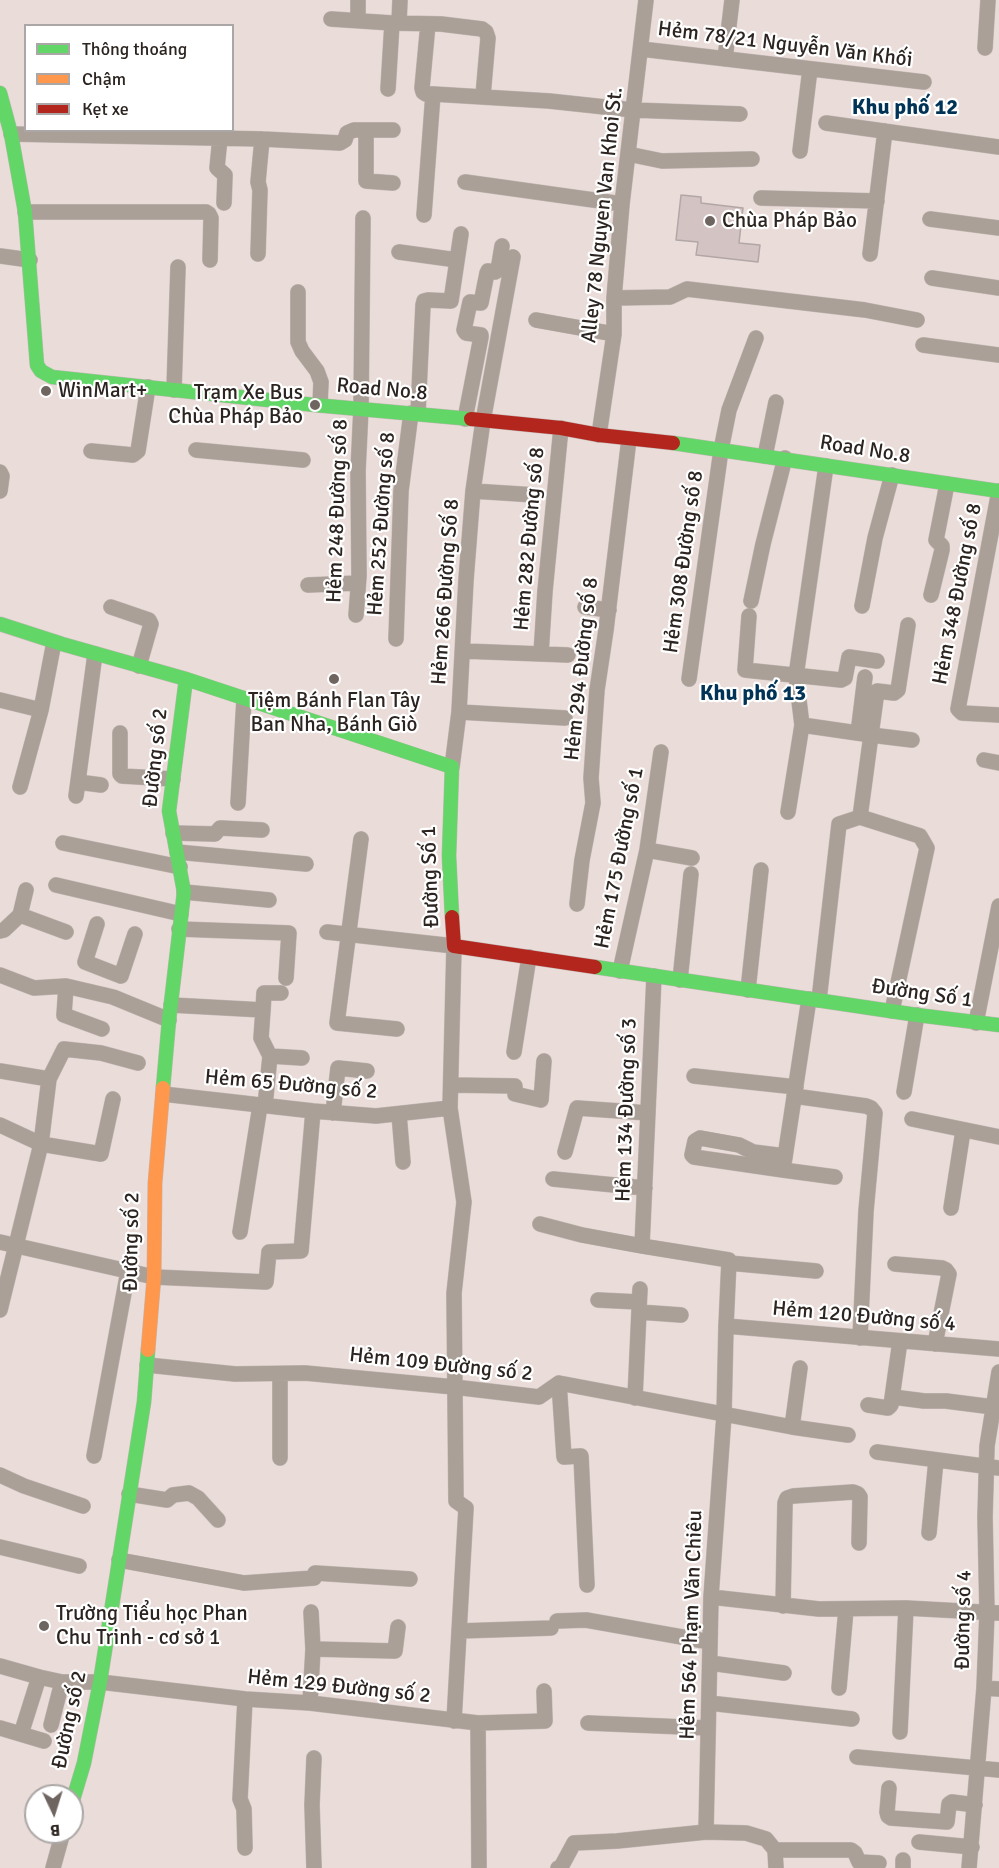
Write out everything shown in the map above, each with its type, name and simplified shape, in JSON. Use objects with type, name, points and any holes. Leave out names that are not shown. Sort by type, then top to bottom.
[{"type":"street","points":[[358,0],[358,20]]},
{"type":"street","points":[[388,89],[400,0]]},
{"type":"street","name":"Alley 78 Nguyen Van Khoi St.","points":[[599,435],[614,334],[614,298],[622,204],[646,0]]},
{"type":"street","points":[[725,59],[732,0]]},
{"type":"street","points":[[985,48],[988,0]]},
{"type":"street","points":[[331,19],[482,29],[488,38],[483,96]]},
{"type":"street","points":[[428,24],[422,88],[426,94],[549,100],[633,110],[740,114]]},
{"type":"street","name":"Hẻm 78/21 Nguyễn Văn Khối","points":[[641,49],[924,82]]},
{"type":"street","points":[[800,151],[810,69]]},
{"type":"street","name":"Road No.8","points":[[0,93],[11,134],[25,212],[37,365],[41,371],[52,377],[561,428],[599,435],[785,458],[825,466],[999,491]]},
{"type":"street","points":[[424,214],[433,94]]},
{"type":"street","points":[[826,123],[999,147]]},
{"type":"street","points":[[11,134],[340,143],[345,140],[347,133],[354,130],[393,130]]},
{"type":"street","points":[[366,130],[366,181],[393,183]]},
{"type":"street","points":[[870,254],[885,131]]},
{"type":"street","points":[[220,138],[217,168],[225,175],[224,203]]},
{"type":"street","points":[[258,254],[260,190],[258,182],[262,140]]},
{"type":"street","points":[[628,154],[662,161],[752,159]]},
{"type":"street","points":[[465,182],[622,204]]},
{"type":"street","points":[[761,198],[877,201]]},
{"type":"street","points":[[25,212],[206,212],[211,218],[210,260]]},
{"type":"street","name":"Hẻm 248 Đường số 8","points":[[356,615],[358,471],[362,408],[363,218]]},
{"type":"street","points":[[930,219],[999,228]]},
{"type":"street","points":[[399,252],[457,260],[461,234]]},
{"type":"street","points":[[465,419],[482,337],[479,334],[466,333],[464,330],[470,302],[481,302],[486,273],[498,270],[502,246]]},
{"type":"street","points":[[0,256],[30,260]]},
{"type":"street","name":"Hẻm 266 Đường Số 8","points":[[452,767],[459,712],[473,491],[483,421],[513,257]]},
{"type":"street","name":"Hẻm 252 Đường số 8","points":[[396,639],[401,491],[415,413],[423,305],[424,301],[428,300],[451,301],[457,260]]},
{"type":"street","points":[[174,390],[178,267]]},
{"type":"street","points":[[932,278],[999,288]]},
{"type":"street","points":[[614,298],[670,297],[687,289],[865,310],[917,320]]},
{"type":"street","points":[[298,292],[298,342],[317,370],[321,382],[320,405]]},
{"type":"street","points":[[536,320],[614,334]]},
{"type":"street","name":"Hẻm 308 Đường số 8","points":[[689,679],[721,450],[729,410],[756,338]]},
{"type":"street","points":[[923,345],[999,355]]},
{"type":"street","points":[[91,451],[133,455],[138,451],[148,387]]},
{"type":"street","points":[[765,456],[776,402]]},
{"type":"street","name":"Hẻm 282 Đường số 8","points":[[541,654],[561,428]]},
{"type":"street","name":"Hẻm 294 Đường số 8","points":[[577,904],[582,860],[593,803],[591,778],[597,690],[629,439]]},
{"type":"street","points":[[196,450],[303,460]]},
{"type":"street","points":[[785,458],[763,544],[750,609],[745,670],[841,680],[845,678],[849,657],[877,661]]},
{"type":"street","points":[[788,812],[802,725],[796,676],[825,466]]},
{"type":"street","points":[[0,472],[2,476],[0,491]]},
{"type":"street","points":[[862,606],[875,538],[892,475]]},
{"type":"street","points":[[931,595],[942,550],[942,546],[936,540],[947,484]]},
{"type":"street","points":[[473,491],[535,495]]},
{"type":"street","name":"Hẻm 348 Đường số 8","points":[[999,491],[958,705],[958,711],[962,713],[999,716]]},
{"type":"street","points":[[308,585],[358,583]]},
{"type":"street","points":[[111,607],[148,620],[151,624],[139,666]]},
{"type":"street","points":[[585,608],[609,610]]},
{"type":"street","points":[[0,624],[54,642],[186,679],[452,767]]},
{"type":"street","points":[[864,734],[877,691],[894,693],[898,690],[908,625]]},
{"type":"street","points":[[20,787],[41,710],[54,642]]},
{"type":"street","points":[[463,651],[568,655]]},
{"type":"street","points":[[95,654],[77,789],[101,785]]},
{"type":"street","points":[[860,818],[865,677]]},
{"type":"street","name":"Đường số 2","points":[[78,1784],[84,1763],[99,1682],[144,1402],[154,1277],[155,1183],[170,1012],[184,892],[169,811],[186,679]]},
{"type":"street","points":[[238,803],[244,699]]},
{"type":"street","points":[[0,700],[41,710]]},
{"type":"street","points":[[459,712],[565,718]]},
{"type":"street","points":[[802,725],[912,740]]},
{"type":"street","points":[[120,733],[120,774],[122,776],[173,779]]},
{"type":"street","name":"Hẻm 175 Đường số 1","points":[[620,971],[647,850],[661,752]]},
{"type":"street","name":"Đường Số 1","points":[[452,767],[449,856],[454,946],[917,1015],[999,1025]]},
{"type":"street","points":[[784,1163],[795,1092],[814,1000],[839,824],[860,818],[920,836],[927,848],[892,1011]]},
{"type":"street","points":[[173,832],[214,834],[220,828],[262,830]]},
{"type":"street","points":[[361,839],[337,1023],[397,1029]]},
{"type":"street","points":[[63,843],[178,860],[306,864]]},
{"type":"street","points":[[647,850],[692,858]]},
{"type":"street","points":[[748,990],[760,870]]},
{"type":"street","points":[[680,980],[691,874]]},
{"type":"street","points":[[56,885],[180,922],[289,933],[283,986],[264,993],[261,1038],[270,1056],[240,1232]]},
{"type":"street","points":[[0,931],[20,915],[26,891]]},
{"type":"street","points":[[184,892],[269,900]]},
{"type":"street","points":[[976,1023],[999,906]]},
{"type":"street","points":[[20,915],[66,932]]},
{"type":"street","points":[[97,924],[85,962],[121,976]]},
{"type":"street","points":[[327,932],[454,946],[450,1108],[464,1202],[454,1293],[456,1501],[466,1508],[454,1721]]},
{"type":"street","points":[[113,997],[135,934]]},
{"type":"street","points":[[514,1052],[530,957]]},
{"type":"street","points":[[0,975],[34,988],[66,986],[170,1012],[263,1010]]},
{"type":"street","name":"Hẻm 134 Đường số 3","points":[[642,1246],[654,976]]},
{"type":"street","points":[[66,986],[64,1015],[102,1029]]},
{"type":"street","points":[[904,1092],[917,1015]]},
{"type":"street","points":[[0,1310],[41,1144],[48,1079],[64,1049],[101,1053],[138,1063]]},
{"type":"street","points":[[270,1056],[302,1058]]},
{"type":"street","points":[[451,1085],[515,1086],[515,1094],[541,1100],[544,1060]]},
{"type":"street","points":[[333,1113],[338,1068],[367,1071]]},
{"type":"street","points":[[0,1071],[48,1079]]},
{"type":"street","points":[[694,1076],[866,1106],[875,1113],[866,1211],[860,1338]]},
{"type":"street","name":"Hẻm 65 Đường số 2","points":[[163,1094],[313,1112],[376,1116],[450,1108]]},
{"type":"street","points":[[0,1125],[41,1144],[101,1154],[113,1099]]},
{"type":"street","points":[[565,1152],[577,1108],[648,1113]]},
{"type":"street","points":[[0,1242],[154,1277],[266,1282],[268,1252],[301,1251],[313,1112]]},
{"type":"street","points":[[399,1114],[403,1162]]},
{"type":"street","points":[[912,1119],[999,1137]]},
{"type":"street","points":[[951,1208],[963,1131]]},
{"type":"street","points":[[784,1163],[694,1157],[692,1155],[695,1141],[700,1138],[740,1145],[784,1163],[835,1177]]},
{"type":"street","points":[[553,1179],[645,1188]]},
{"type":"street","points":[[540,1224],[582,1235],[729,1260],[729,1263],[816,1271]]},
{"type":"street","name":"Hẻm 564 Phạm Văn Chiêu","points":[[706,1832],[711,1597],[724,1415],[729,1263]]},
{"type":"street","points":[[895,1264],[942,1268],[949,1274],[935,1344]]},
{"type":"street","points":[[94,1456],[128,1271]]},
{"type":"street","points":[[598,1300],[639,1301],[681,1315]]},
{"type":"street","points":[[635,1398],[639,1301]]},
{"type":"street","name":"Hẻm 120 Đường số 4","points":[[726,1326],[999,1349]]},
{"type":"street","points":[[868,1405],[890,1407],[900,1341]]},
{"type":"street","name":"Hẻm 109 Đường số 2","points":[[147,1365],[235,1374],[305,1373],[539,1397],[559,1383],[724,1415],[848,1435]]},
{"type":"street","points":[[792,1427],[800,1368]]},
{"type":"street","name":"Đường số 4","points":[[969,1868],[977,1768],[991,1688],[992,1467],[987,1446],[995,1410],[999,1372]]},
{"type":"street","points":[[280,1374],[280,1458]]},
{"type":"street","points":[[559,1383],[564,1457],[581,1456],[587,1585]]},
{"type":"street","points":[[892,1397],[946,1401],[995,1410]]},
{"type":"street","points":[[877,1452],[992,1467]]},
{"type":"street","points":[[929,1533],[936,1460]]},
{"type":"street","points":[[0,1475],[24,1486],[83,1506]]},
{"type":"street","points":[[783,1606],[785,1503],[787,1498],[853,1492],[858,1494],[860,1497],[859,1543]]},
{"type":"street","points":[[129,1494],[167,1500],[173,1495],[189,1493],[198,1498],[218,1520]]},
{"type":"street","points":[[0,1547],[79,1566]]},
{"type":"street","points":[[119,1560],[244,1583],[314,1578],[315,1573],[410,1580]]},
{"type":"street","points":[[711,1597],[783,1606],[993,1612]]},
{"type":"street","points":[[900,1732],[906,1608]]},
{"type":"street","points":[[839,1688],[846,1609]]},
{"type":"street","points":[[310,1703],[314,1648],[311,1612]]},
{"type":"street","points":[[459,1631],[586,1620],[710,1642]]},
{"type":"street","points":[[314,1648],[395,1651],[398,1627]]},
{"type":"street","points":[[710,1663],[784,1673]]},
{"type":"street","name":"Hẻm 129 Đường số 2","points":[[0,1666],[62,1682],[99,1682],[245,1699],[310,1703],[478,1723],[545,1721],[544,1691]]},
{"type":"street","points":[[21,1734],[39,1677]]},
{"type":"street","points":[[51,1725],[62,1682]]},
{"type":"street","points":[[245,1699],[240,1799],[244,1809],[245,1848]]},
{"type":"street","points":[[709,1703],[852,1719]]},
{"type":"street","points":[[478,1723],[479,1868]]},
{"type":"street","points":[[588,1723],[708,1728]]},
{"type":"street","points":[[0,1728],[44,1741]]},
{"type":"street","points":[[857,1757],[999,1770]]},
{"type":"street","points":[[314,1758],[312,1805],[314,1868]]},
{"type":"street","points":[[889,1788],[887,1812],[891,1818],[947,1822],[949,1804],[952,1802],[975,1805]]},
{"type":"street","points":[[558,1868],[561,1867],[574,1843],[706,1832],[746,1833],[766,1839],[775,1850],[776,1868]]},
{"type":"street","points":[[919,1842],[972,1847]]},
{"type":"street","points":[[53,1868],[60,1844]]},
{"type":"street","points":[[775,1850],[851,1850],[859,1862],[879,1863]]},
{"type":"building","name":"Chùa Pháp Bảo","points":[[681,195],[701,197],[701,203],[743,208],[739,243],[760,245],[758,262],[696,255],[698,242],[676,240]]},
{"type":"traffic: fast","points":[[0,93],[11,134],[25,212],[37,365],[41,371],[52,377],[471,419]]},
{"type":"traffic: fast","points":[[673,443],[999,491]]},
{"type":"traffic: fast","points":[[0,624],[186,679],[452,767],[449,856],[452,917]]},
{"type":"traffic: fast","points":[[163,1088],[184,892],[169,811],[186,679]]},
{"type":"traffic: fast","points":[[595,967],[999,1025]]},
{"type":"traffic: fast","points":[[78,1784],[100,1682],[144,1402],[148,1350]]},
{"type":"traffic: slow","points":[[148,1350],[154,1277],[155,1183],[163,1088]]},
{"type":"traffic: jam","points":[[471,419],[673,443]]},
{"type":"traffic: jam","points":[[452,917],[454,946],[595,967]]},
{"type":"place","name":"Chùa Pháp Bảo","points":[[710,221]]},
{"type":"place","name":"WinMart+","points":[[46,391]]},
{"type":"place","name":"Trạm Xe Bus Chùa Pháp Bảo","points":[[315,405]]},
{"type":"place","name":"Tiệm Bánh Flan Tây Ban Nha, Bánh Giò","points":[[334,679]]},
{"type":"place","name":"Trường Tiểu học Phan Chu Trinh - cơ sở 1","points":[[44,1626]]},
{"type":"district","name":"Khu phố 12","points":[[905,108]]},
{"type":"district","name":"Khu phố 13","points":[[753,694]]}]
